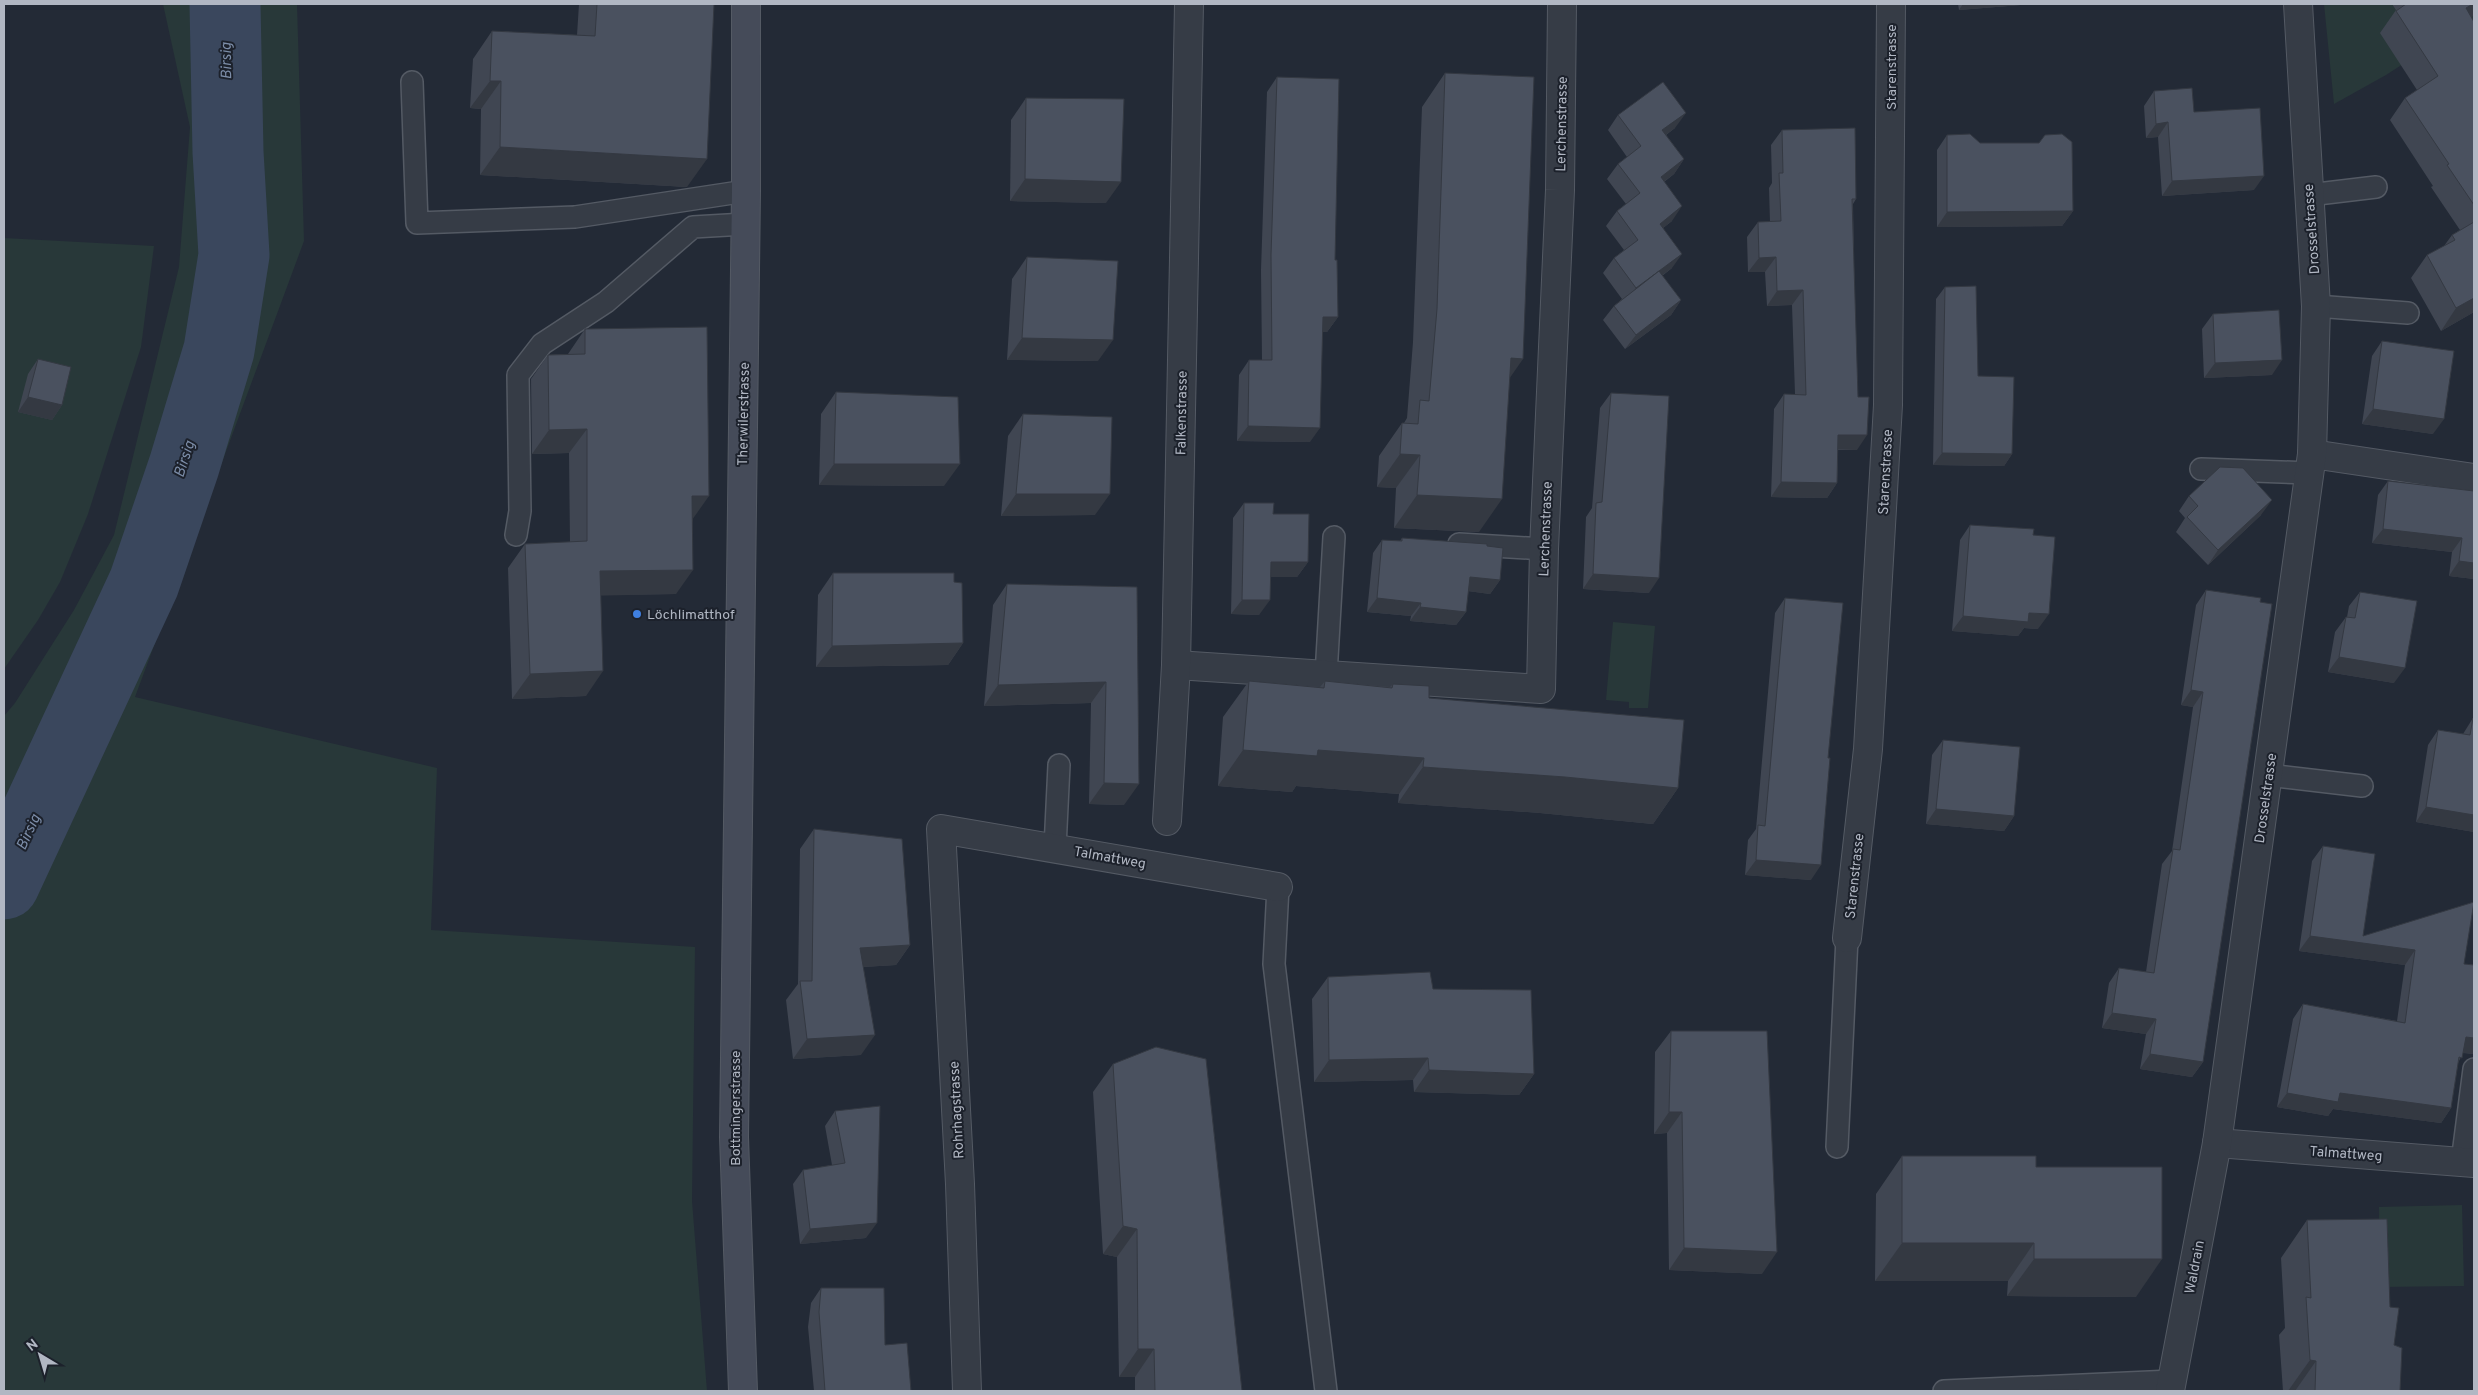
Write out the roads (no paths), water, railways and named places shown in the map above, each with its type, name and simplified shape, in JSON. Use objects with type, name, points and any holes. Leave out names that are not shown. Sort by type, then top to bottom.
[{"type":"main road","name":"Therwilerstrasse","points":[[738,824],[746,191],[746,4]]},
{"type":"main road","name":"Bottmingerstrasse","points":[[738,824],[734,1137],[743,1391]]},
{"type":"street","name":"Falkenstrasse","points":[[1167,822],[1176,665],[1190,4]]},
{"type":"street","name":"Lerchenstrasse","points":[[1176,665],[1541,689],[1544,549],[1560,190],[1562,4]]},
{"type":"street","name":"Starenstrasse","points":[[1847,938],[1868,749],[1888,405],[1891,4]]},
{"type":"street","name":"Drosselstrasse","points":[[2217,1142],[2311,464],[2316,306],[2298,4]]},
{"type":"street","points":[[2311,464],[2474,478]]},
{"type":"street","name":"Talmattweg","points":[[941,829],[1278,887]]},
{"type":"street","name":"Rohrhagstrasse","points":[[941,829],[960,1184],[967,1391]]},
{"type":"street","name":"Talmattweg","points":[[2217,1142],[2468,1162]]},
{"type":"street","name":"Waldrain","points":[[2171,1386],[2217,1142]]},
{"type":"lane","points":[[412,82],[417,223],[575,217],[746,191]]},
{"type":"lane","points":[[2309,195],[2376,187]]},
{"type":"lane","points":[[516,535],[520,510],[518,375],[542,344],[606,302],[693,227],[745,224]]},
{"type":"lane","points":[[2316,306],[2408,313]]},
{"type":"lane","points":[[2200,469],[2311,464]]},
{"type":"lane","points":[[1326,675],[1334,536]]},
{"type":"lane","points":[[1436,542],[1544,549]]},
{"type":"lane","points":[[1055,848],[1059,765]]},
{"type":"lane","points":[[2268,775],[2362,786]]},
{"type":"lane","points":[[1278,887],[1274,964],[1326,1391]]},
{"type":"lane","points":[[1837,1147],[1847,938]]},
{"type":"lane","points":[[2468,1162],[2474,1069]]},
{"type":"lane","points":[[1944,1391],[2171,1386]]},
{"type":"waterway","name":"Birsig","points":[[4,884],[144,583],[184,466],[219,350],[234,255],[228,152],[225,4]]},
{"type":"place","name":"Löchlimatthof","points":[[637,614]]}]
